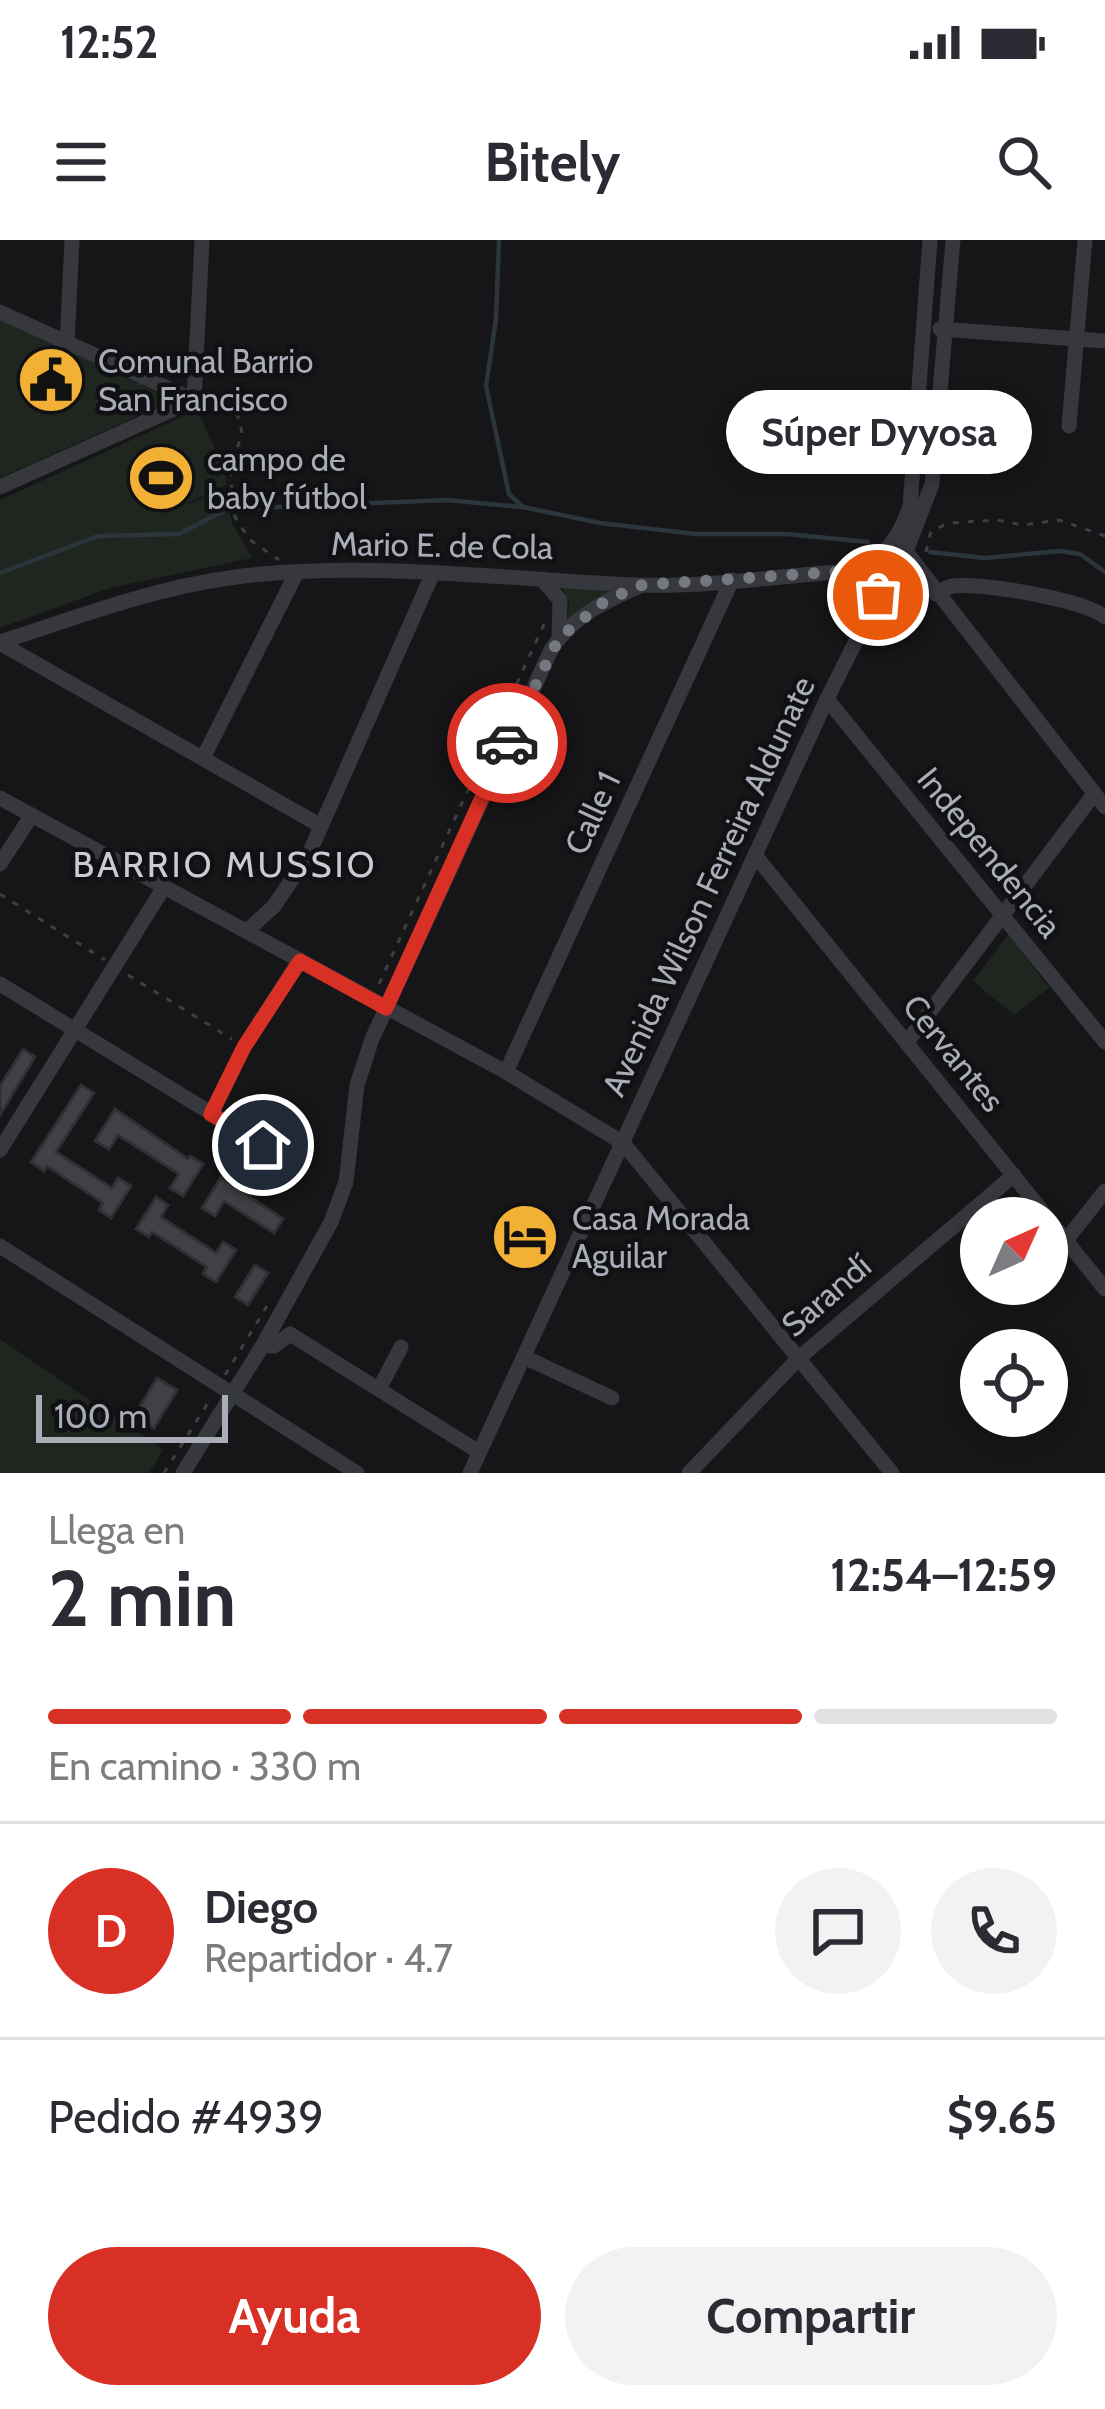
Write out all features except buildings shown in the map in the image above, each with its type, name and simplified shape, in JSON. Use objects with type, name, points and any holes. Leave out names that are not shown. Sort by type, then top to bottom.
[{"type":"street","points":[[67,345],[72,240]]},
{"type":"street","points":[[190,398],[202,240]]},
{"type":"street","points":[[849,571],[868,565],[900,533],[910,506],[931,240]]},
{"type":"street","name":"Avenida Wilson Ferreira Aldunate","points":[[470,1473],[827,700],[878,595],[905,554],[934,466],[953,240]]},
{"type":"street","points":[[1069,426],[1085,240]]},
{"type":"street","points":[[0,312],[190,398]]},
{"type":"street","points":[[924,327],[1105,341]]},
{"type":"street","points":[[0,487],[190,398]]},
{"type":"street","points":[[918,520],[917,562],[926,580]]},
{"type":"street","points":[[900,533],[905,554],[1100,800],[1003,914],[907,1042]]},
{"type":"street","points":[[849,571],[873,581],[878,595]]},
{"type":"street","name":"Mario E. de Cola","points":[[0,643],[148,595],[227,578],[297,572],[642,585],[849,571]]},
{"type":"street","points":[[203,758],[297,572]]},
{"type":"street","points":[[247,931],[297,876],[433,575]]},
{"type":"street","points":[[183,1473],[263,1345],[338,1204],[350,1163],[361,1068],[559,638],[560,600],[542,579]]},
{"type":"street","name":"Calle 1","points":[[506,1072],[733,580]]},
{"type":"street","points":[[559,638],[605,601],[642,585]]},
{"type":"street","points":[[936,595],[957,586],[1023,594],[1087,605],[1105,617]]},
{"type":"street","points":[[0,643],[321,826]]},
{"type":"street","name":"Independencia","points":[[827,700],[1105,1042]]},
{"type":"street","points":[[0,798],[506,1072],[623,1143],[892,1473]]},
{"type":"street","points":[[0,865],[32,815]]},
{"type":"street","name":"Cervantes","points":[[755,855],[1032,1197]]},
{"type":"street","points":[[0,1150],[164,887]]},
{"type":"street","points":[[211,1114],[244,1047],[300,961]]},
{"type":"street","points":[[0,984],[263,1145]]},
{"type":"street","name":"Sarandí","points":[[689,1473],[799,1358],[1014,1175]]},
{"type":"street","points":[[1068,1237],[1105,1191]]},
{"type":"street","name":"Cervantes","points":[[1068,1243],[1105,1289]]},
{"type":"street","points":[[0,1246],[357,1473]]},
{"type":"street","points":[[263,1345],[274,1346],[290,1334],[479,1452]]},
{"type":"street","points":[[379,1389],[401,1347]]},
{"type":"street","points":[[524,1357],[612,1398]]},
{"type":"path","points":[[53,373],[68,364]]},
{"type":"path","points":[[190,398],[236,412],[242,434],[230,469],[236,517],[250,540],[297,572]]},
{"type":"path","points":[[925,560],[931,531],[950,523],[998,520],[1023,525],[1059,520],[1105,536]]},
{"type":"shaded area","points":[[0,318],[173,400],[0,478]]},
{"type":"shaded area","points":[[197,410],[225,470],[226,485],[178,508],[223,491],[233,525],[252,558],[110,588],[0,628],[0,500]]},
{"type":"shaded area","points":[[560,583],[627,587],[567,623],[569,602]]},
{"type":"shaded area","points":[[1009,934],[1049,988],[1014,1015],[973,981]]},
{"type":"shaded area","points":[[0,1339],[163,1450],[149,1473],[0,1473]]},
{"type":"waterway","points":[[499,240],[496,319],[486,386],[509,494],[523,507],[600,523],[696,534],[787,534],[868,542]]},
{"type":"waterway","points":[[0,573],[98,536],[179,534],[227,509],[447,500],[521,507]]},
{"type":"waterway","points":[[930,552],[985,558],[1060,551],[1080,554],[1105,572]]},
{"type":"way so far","points":[[507,743],[559,638],[605,601],[642,585],[849,571],[873,581],[878,595]]},
{"type":"place","name":"Comunal Barrio San Francisco","points":[[51,380]]},
{"type":"place","name":"campo de baby fútbol","points":[[161,478]]},
{"type":"place","name":"Súper Dyyosa","points":[[878,595]]},
{"type":"place","name":"Casa Morada Aguilar","points":[[525,1237]]},
{"type":"district","name":"BARRIO MUSSIO","points":[[225,864]]},
{"type":"route","points":[[263,1145],[211,1114],[244,1047],[300,961],[386,1008],[507,743]]}]
